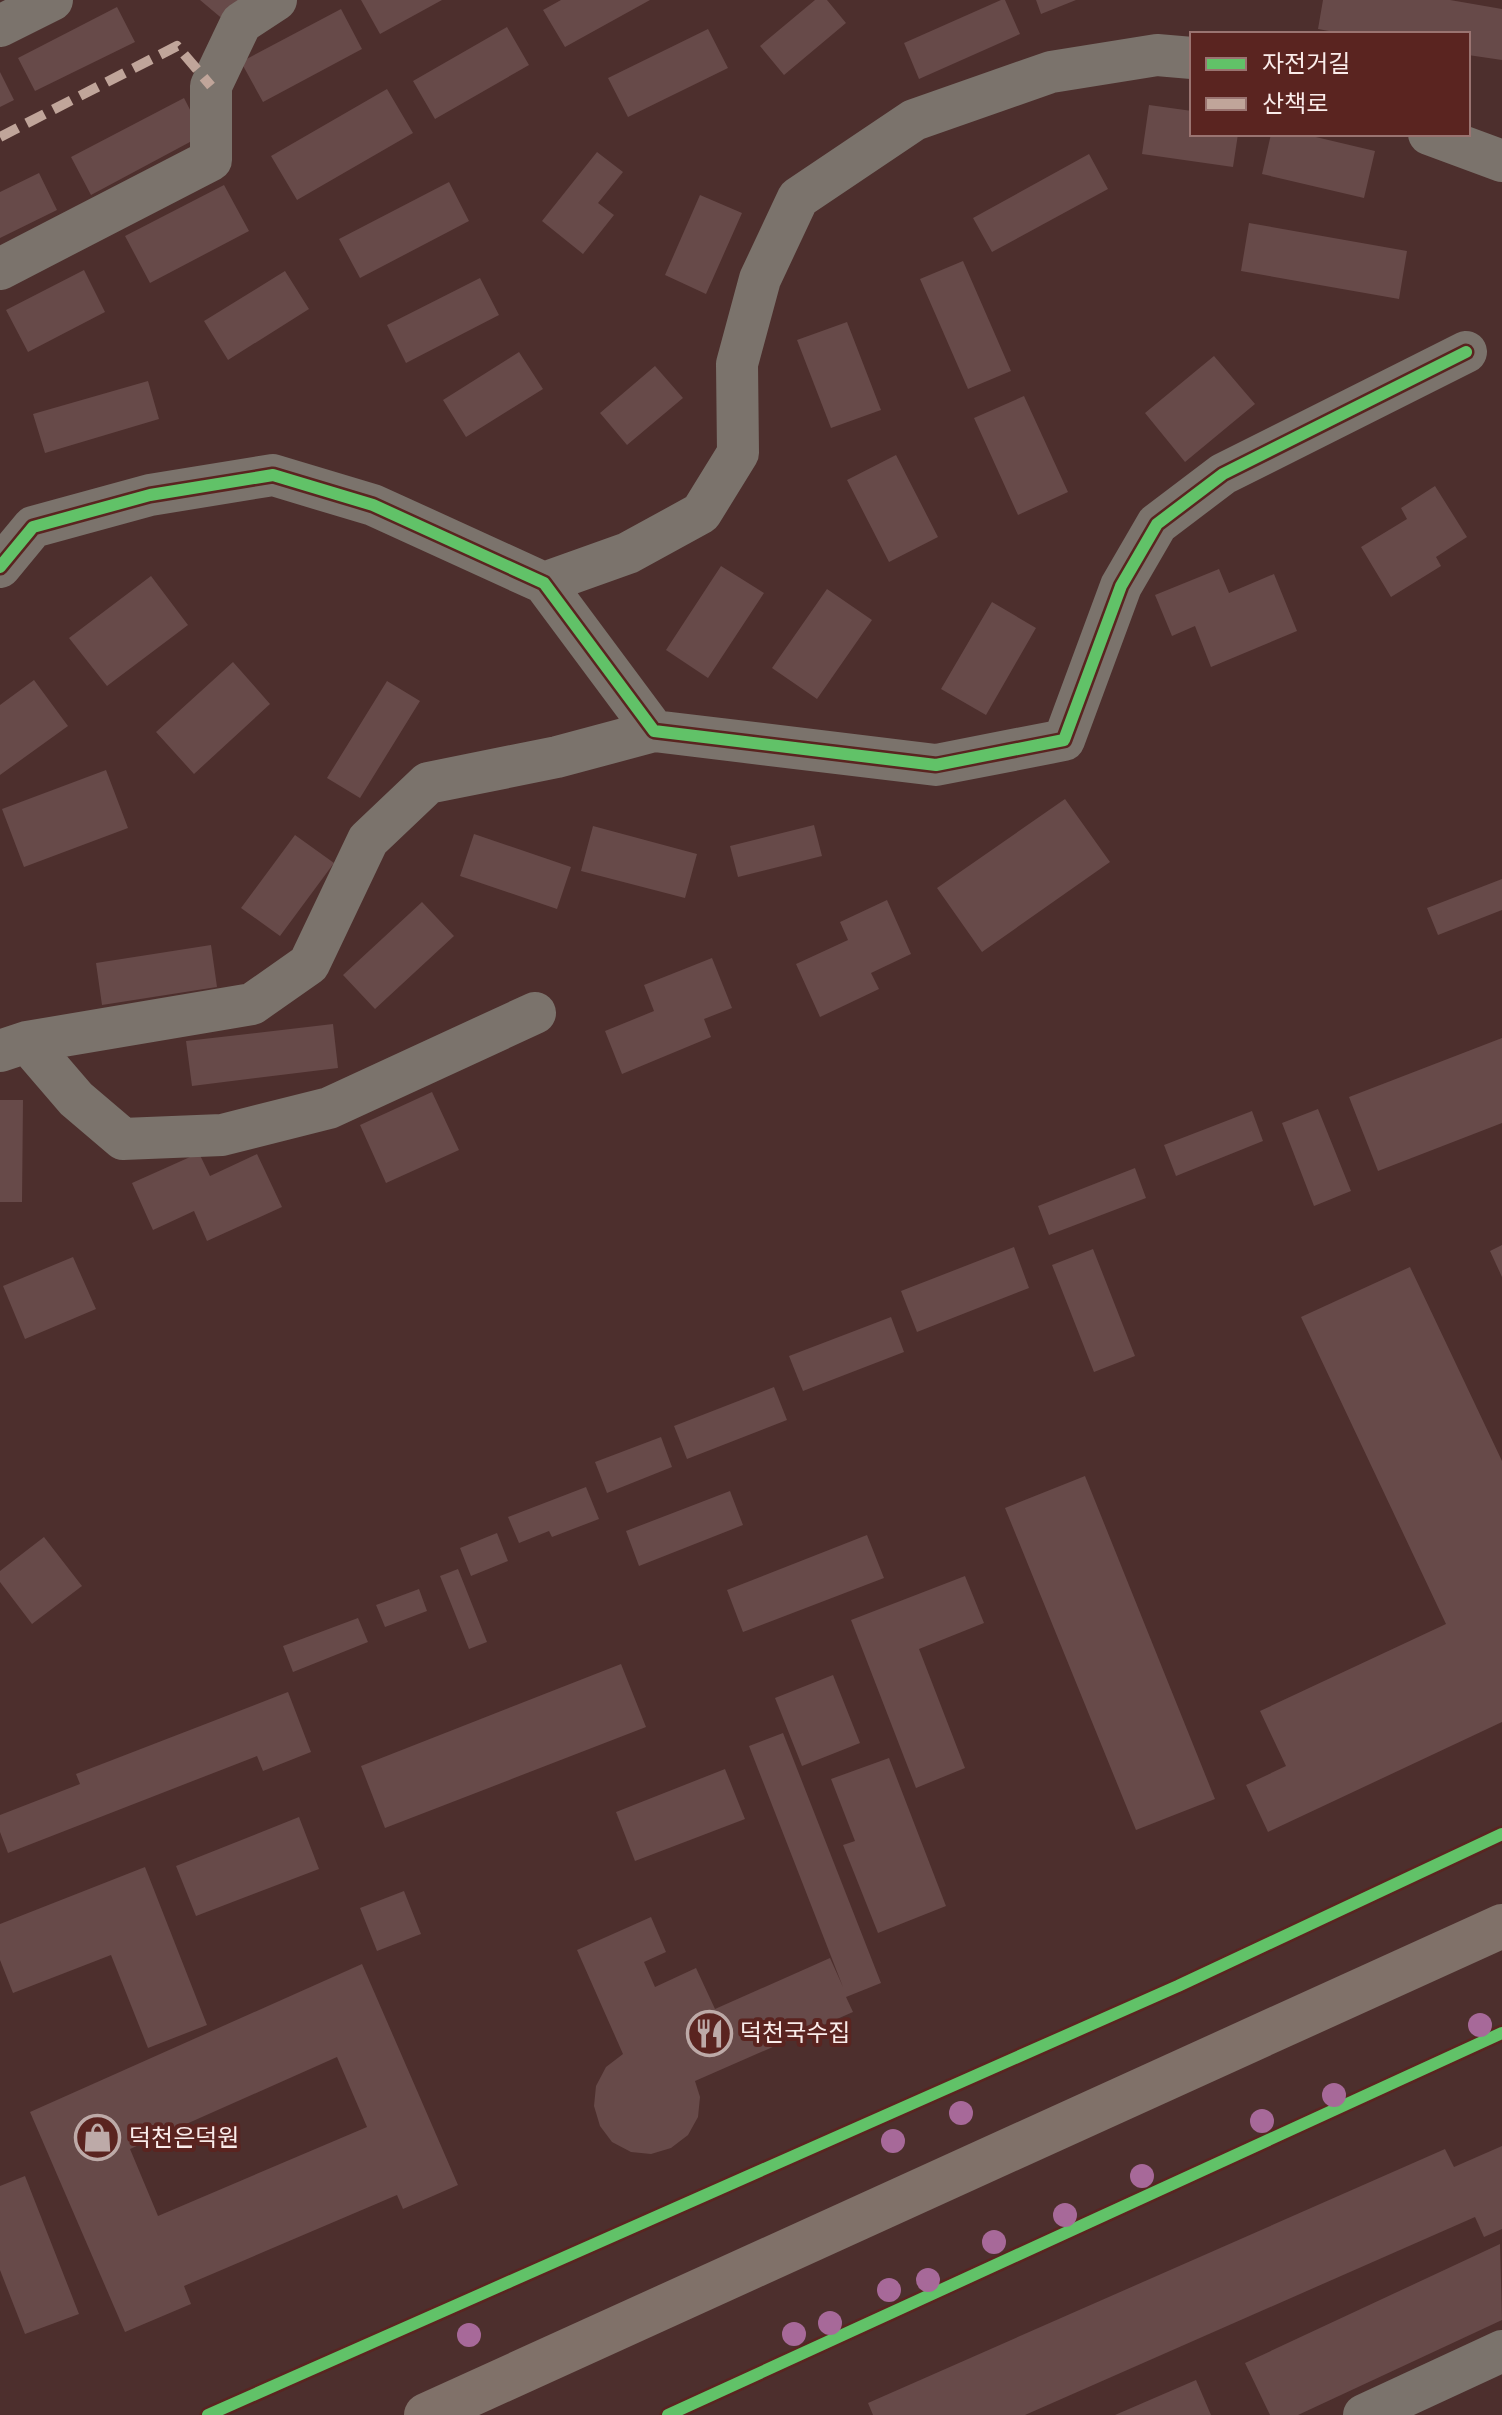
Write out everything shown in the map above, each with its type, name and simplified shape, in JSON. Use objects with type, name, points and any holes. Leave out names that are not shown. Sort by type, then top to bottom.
[{"type":"main road","points":[[426,2415],[1502,1926]]},
{"type":"street","points":[[0,26],[52,0]]},
{"type":"street","points":[[0,269],[211,160],[211,86],[241,23],[276,0]]},
{"type":"street","points":[[544,583],[628,553],[701,513],[738,453],[737,364],[760,279],[798,198],[914,120],[1051,72],[1157,55],[1190,58]]},
{"type":"street","points":[[1434,136],[1502,161]]},
{"type":"street","points":[[13,1047],[252,1004],[309,964],[368,840],[428,783],[557,757],[654,731],[936,765],[1064,740],[1121,586],[1157,524],[1223,474],[1466,352]]},
{"type":"street","points":[[0,567],[33,527],[150,495],[273,475],[373,505],[544,583],[654,731]]},
{"type":"street","points":[[13,1047],[123,1139],[222,1135],[329,1108],[535,1013]]},
{"type":"street","points":[[1364,2415],[1502,2351]]},
{"type":"building","points":[[200,0],[243,0],[225,21]]},
{"type":"building","points":[[361,0],[442,0],[380,34]]},
{"type":"building","points":[[561,0],[650,0],[565,47],[543,10]]},
{"type":"building","points":[[815,0],[827,0],[846,23],[784,75],[760,46]]},
{"type":"building","points":[[1005,0],[1020,34],[919,79],[904,43]]},
{"type":"building","points":[[1036,0],[1076,0],[1041,14]]},
{"type":"building","points":[[1323,0],[1450,0],[1502,9],[1502,60],[1470,55],[1470,32],[1334,32],[1318,29]]},
{"type":"building","points":[[117,7],[135,42],[35,91],[18,58]]},
{"type":"building","points":[[341,9],[362,49],[263,102],[241,62]]},
{"type":"building","points":[[507,27],[529,65],[435,119],[413,81]]},
{"type":"building","points":[[708,29],[728,68],[628,117],[608,78]]},
{"type":"building","points":[[0,72],[14,100],[0,107]]},
{"type":"building","points":[[387,89],[413,133],[297,200],[271,156]]},
{"type":"building","points":[[184,98],[203,135],[91,195],[71,157]]},
{"type":"building","points":[[1149,105],[1190,111],[1190,136],[1238,136],[1233,167],[1142,154]]},
{"type":"building","points":[[1271,136],[1311,136],[1375,151],[1364,198],[1262,174]]},
{"type":"building","points":[[597,152],[623,172],[598,203],[614,215],[583,254],[542,221]]},
{"type":"building","points":[[1089,154],[1108,189],[992,252],[973,218]]},
{"type":"building","points":[[39,173],[57,210],[0,238],[0,192]]},
{"type":"building","points":[[449,182],[469,221],[360,278],[339,239]]},
{"type":"building","points":[[224,185],[249,231],[150,283],[125,236]]},
{"type":"building","points":[[700,195],[742,213],[706,294],[665,275]]},
{"type":"building","points":[[1249,223],[1407,251],[1399,299],[1241,271]]},
{"type":"building","points":[[963,261],[1011,371],[968,389],[920,279]]},
{"type":"building","points":[[84,270],[105,312],[28,352],[6,310]]},
{"type":"building","points":[[285,271],[309,309],[228,360],[204,321]]},
{"type":"building","points":[[480,278],[499,315],[406,363],[387,325]]},
{"type":"building","points":[[847,322],[881,410],[831,428],[797,340]]},
{"type":"building","points":[[519,352],[543,389],[466,437],[443,400]]},
{"type":"building","points":[[1214,356],[1255,404],[1185,462],[1145,413]]},
{"type":"building","points":[[655,366],[683,398],[627,445],[600,413]]},
{"type":"building","points":[[148,381],[159,419],[45,453],[33,414]]},
{"type":"building","points":[[1024,396],[1068,492],[1018,515],[974,418]]},
{"type":"building","points":[[896,455],[938,537],[889,562],[847,480]]},
{"type":"building","points":[[1435,486],[1467,537],[1436,557],[1441,566],[1391,597],[1361,547],[1407,519],[1401,508]]},
{"type":"building","points":[[721,566],[764,593],[708,678],[666,650]]},
{"type":"building","points":[[1219,569],[1229,593],[1274,574],[1297,631],[1211,667],[1195,626],[1172,636],[1155,595]]},
{"type":"building","points":[[151,576],[188,625],[107,686],[69,638]]},
{"type":"building","points":[[827,589],[872,620],[817,699],[772,668]]},
{"type":"building","points":[[992,602],[1036,628],[986,715],[941,689]]},
{"type":"building","points":[[233,662],[270,704],[194,774],[156,732]]},
{"type":"building","points":[[34,680],[68,726],[0,775],[0,705]]},
{"type":"building","points":[[387,681],[420,701],[360,798],[327,778]]},
{"type":"building","points":[[106,770],[128,828],[24,867],[2,809]]},
{"type":"building","points":[[1065,799],[1110,862],[982,952],[937,888]]},
{"type":"building","points":[[814,825],[822,856],[738,877],[730,846]]},
{"type":"building","points":[[593,826],[697,854],[685,898],[581,871]]},
{"type":"building","points":[[474,834],[571,867],[557,909],[460,876]]},
{"type":"building","points":[[295,835],[334,863],[280,936],[241,908]]},
{"type":"building","points":[[1502,879],[1502,910],[1438,935],[1427,908]]},
{"type":"building","points":[[887,900],[911,954],[871,973],[879,989],[820,1017],[796,964],[848,940],[840,922]]},
{"type":"building","points":[[422,902],[454,936],[375,1009],[343,975]]},
{"type":"building","points":[[211,945],[217,987],[102,1005],[96,963]]},
{"type":"building","points":[[712,958],[732,1008],[704,1019],[711,1037],[622,1074],[605,1031],[654,1011],[644,985]]},
{"type":"building","points":[[333,1024],[338,1068],[192,1086],[186,1041]]},
{"type":"building","points":[[1502,1038],[1502,1123],[1378,1171],[1349,1097]]},
{"type":"building","points":[[432,1092],[459,1150],[386,1183],[360,1125]]},
{"type":"building","points":[[0,1100],[23,1100],[22,1202],[0,1202]]},
{"type":"building","points":[[1318,1109],[1351,1191],[1314,1206],[1282,1123]]},
{"type":"building","points":[[1252,1111],[1263,1141],[1176,1176],[1164,1145]]},
{"type":"building","points":[[199,1153],[210,1176],[257,1154],[282,1207],[207,1241],[194,1211],[153,1230],[132,1183]]},
{"type":"building","points":[[1135,1168],[1146,1198],[1049,1235],[1038,1206]]},
{"type":"building","points":[[1502,1245],[1502,1277],[1490,1251]]},
{"type":"building","points":[[1014,1247],[1029,1288],[917,1332],[901,1291]]},
{"type":"building","points":[[1093,1249],[1135,1356],[1094,1372],[1052,1265]]},
{"type":"building","points":[[73,1257],[96,1309],[25,1339],[3,1286]]},
{"type":"building","points":[[1410,1267],[1502,1461],[1502,1722],[1268,1832],[1246,1785],[1286,1766],[1260,1711],[1446,1624],[1301,1317]]},
{"type":"building","points":[[891,1317],[904,1352],[803,1391],[789,1356]]},
{"type":"building","points":[[774,1387],[787,1420],[687,1459],[674,1426]]},
{"type":"building","points":[[661,1437],[672,1467],[607,1493],[595,1462]]},
{"type":"building","points":[[1085,1476],[1215,1799],[1136,1830],[1005,1508]]},
{"type":"building","points":[[586,1487],[599,1519],[552,1537],[549,1531],[519,1543],[508,1517]]},
{"type":"building","points":[[730,1491],[743,1525],[639,1566],[626,1531]]},
{"type":"building","points":[[497,1533],[508,1561],[471,1576],[460,1548]]},
{"type":"building","points":[[867,1535],[884,1578],[743,1632],[727,1590]]},
{"type":"building","points":[[44,1537],[82,1586],[32,1624],[0,1582],[0,1571]]},
{"type":"building","points":[[458,1569],[487,1642],[469,1649],[440,1576]]},
{"type":"building","points":[[965,1576],[984,1623],[919,1649],[965,1768],[916,1788],[851,1620]]},
{"type":"building","points":[[419,1589],[427,1611],[385,1627],[376,1605]]},
{"type":"building","points":[[358,1618],[368,1642],[293,1672],[283,1646]]},
{"type":"building","points":[[621,1664],[646,1727],[385,1828],[361,1766]]},
{"type":"building","points":[[833,1675],[860,1743],[802,1766],[775,1698]]},
{"type":"building","points":[[288,1692],[311,1752],[263,1771],[257,1756],[8,1853],[0,1832],[0,1815],[80,1784],[76,1774]]},
{"type":"building","name":"덕천국수집","points":[[783,1733],[881,1983],[846,1997],[853,2012],[695,2081],[700,2097],[698,2117],[688,2135],[671,2148],[651,2154],[631,2152],[612,2142],[600,2126],[594,2106],[596,2086],[606,2067],[623,2054],[577,1950],[651,1917],[666,1952],[644,1962],[655,1987],[696,1968],[715,2009],[830,1958],[843,1987],[749,1746]]},
{"type":"building","points":[[889,1758],[946,1906],[878,1933],[843,1845],[855,1841],[831,1779]]},
{"type":"building","points":[[725,1769],[745,1819],[635,1861],[616,1812]]},
{"type":"building","points":[[299,1817],[319,1869],[196,1916],[176,1866]]},
{"type":"building","points":[[145,1867],[207,2025],[148,2048],[111,1955],[13,1993],[0,1960],[0,1924]]},
{"type":"building","points":[[404,1891],[421,1934],[377,1951],[360,1908]]},
{"type":"building","name":"덕천은덕원","points":[[362,1964],[458,2185],[403,2209],[397,2195],[184,2286],[191,2304],[125,2332],[30,2112]],"holes":[[[337,2057],[367,2127],[158,2216],[130,2149]]]},
{"type":"building","points":[[1502,2146],[1502,2229],[1484,2237],[1475,2217],[1025,2415],[873,2415],[868,2403],[1445,2149],[1454,2167]]},
{"type":"building","points":[[25,2176],[79,2314],[25,2334],[0,2270],[0,2186]]},
{"type":"building","points":[[1500,2244],[1502,2320],[1298,2415],[1270,2415],[1245,2363]]},
{"type":"building","points":[[1196,2380],[1211,2415],[1115,2415]]},
{"type":"marked path","points":[[0,137],[177,46],[211,86]]},
{"type":"cycle path","points":[[0,567],[33,527],[150,495],[273,475],[373,505],[544,583],[654,731],[936,765],[1064,740],[1121,586],[1157,524],[1223,474],[1466,352]]},
{"type":"cycle path","points":[[208,2415],[1178,1986],[1502,1834]]},
{"type":"cycle path","points":[[668,2415],[1502,2033]]},
{"type":"place","name":"덕천국수집","points":[[709,2033]]},
{"type":"place","name":"덕천은덕원","points":[[98,2138]]}]
